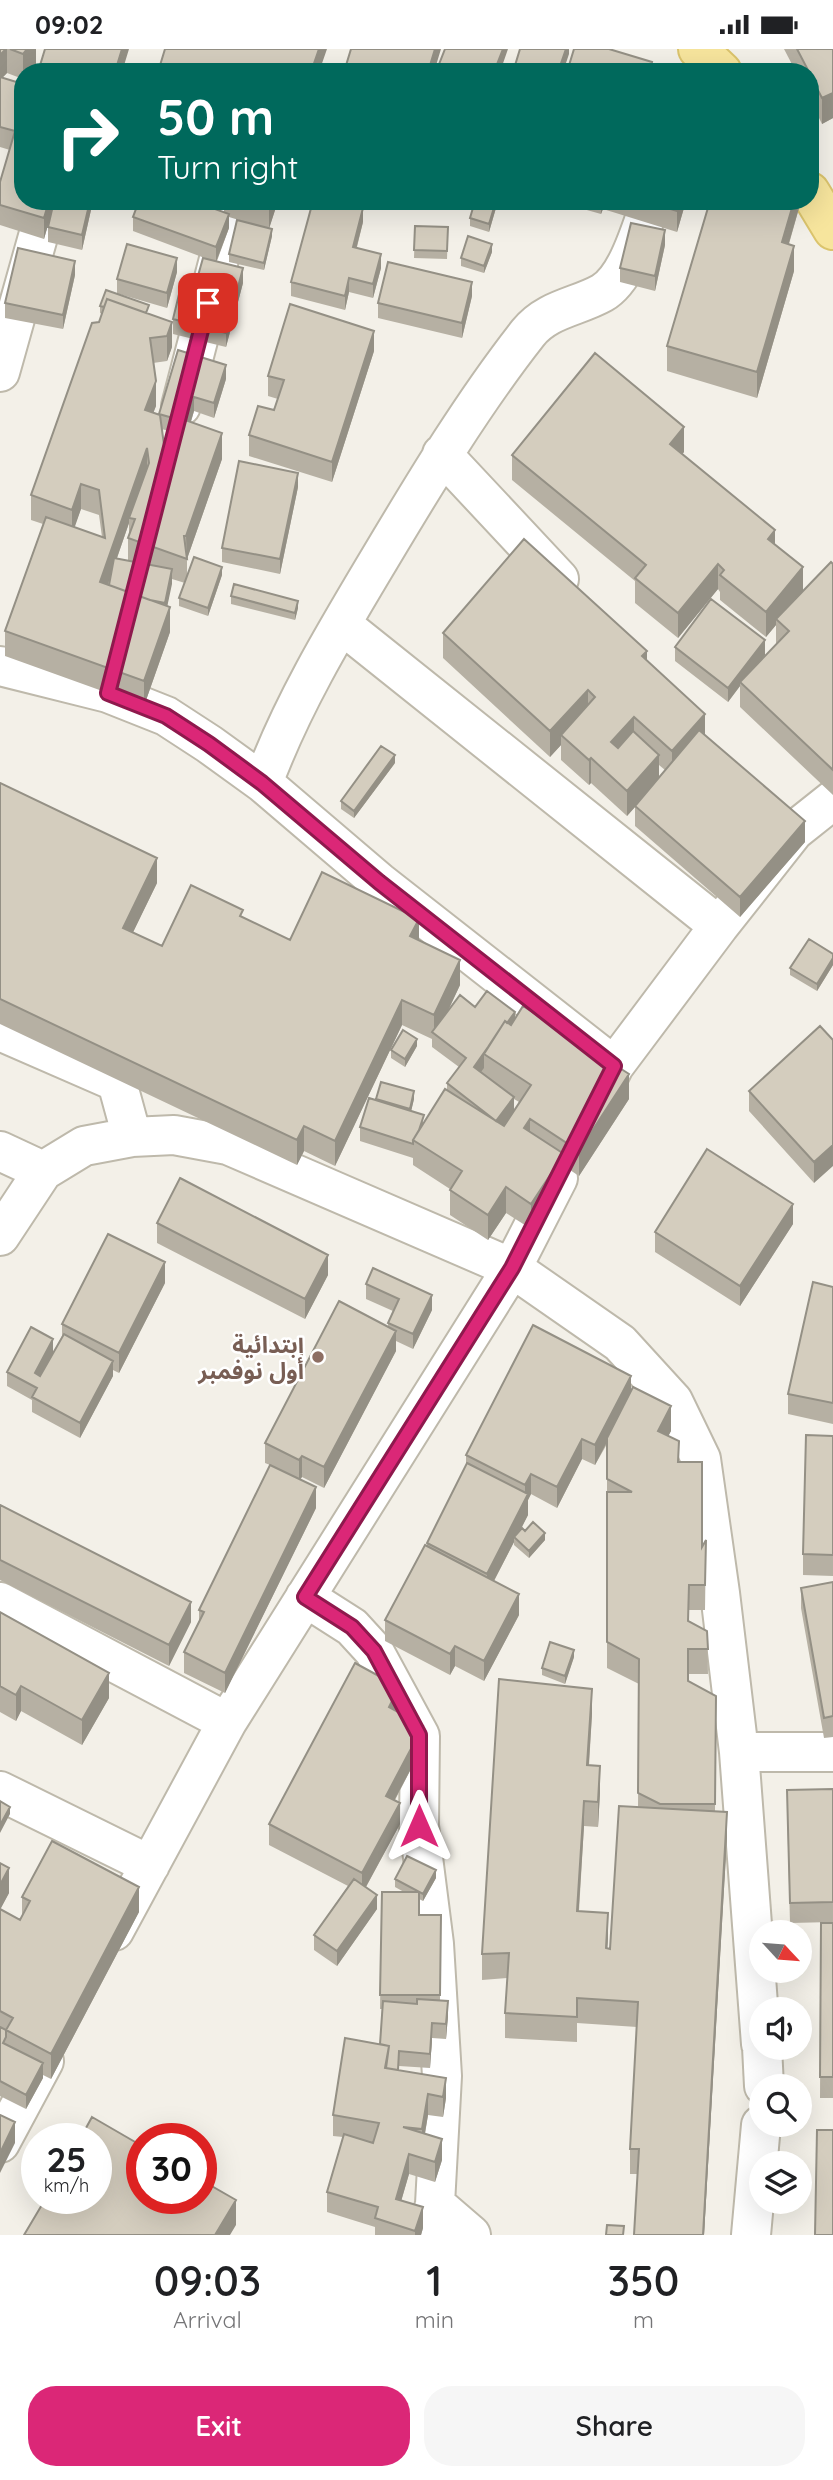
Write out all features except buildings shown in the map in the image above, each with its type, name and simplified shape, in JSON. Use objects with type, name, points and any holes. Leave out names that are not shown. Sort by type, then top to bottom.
[{"type":"main road","points":[[819,207],[833,230]]},
{"type":"street","points":[[0,372],[45,210]]},
{"type":"street","points":[[173,438],[232,210]]},
{"type":"street","points":[[262,783],[288,722],[341,624],[442,454],[530,330],[553,312],[604,292],[617,279],[632,252],[648,210]]},
{"type":"street","points":[[442,454],[585,607]]},
{"type":"street","points":[[108,693],[129,609]]},
{"type":"street","points":[[341,624],[719,926]]},
{"type":"street","points":[[0,666],[108,693],[166,716],[209,744],[262,783],[379,882],[614,1066]]},
{"type":"street","points":[[98,1962],[227,1722],[512,1268],[614,1066],[719,926],[785,821],[833,800]]},
{"type":"street","points":[[0,1031],[117,1082],[132,1137]]},
{"type":"street","points":[[0,1235],[43,1171],[84,1146],[132,1137],[174,1135],[228,1145],[512,1268],[620,1343],[673,1401],[701,1459],[739,1752],[757,1997]]},
{"type":"street","points":[[0,1151],[43,1171]]},
{"type":"street","points":[[305,1597],[352,1627],[374,1651],[419,1735],[419,1826],[434,1944],[442,2076],[431,2219],[471,2235]]},
{"type":"street","points":[[0,1602],[227,1722]]},
{"type":"street","points":[[739,1752],[833,1752]]},
{"type":"street","points":[[0,1791],[150,1865]]},
{"type":"street","points":[[0,2143],[59,2034]]},
{"type":"street","points":[[751,2235],[760,2137]]},
{"type":"place","name":"إبتدائية أول نوفمبر","points":[[318,1357]]},
{"type":"route","points":[[208,303],[108,693],[166,716],[262,783],[379,882],[614,1066],[512,1268],[305,1597],[352,1627],[374,1651],[419,1735],[419,1826]]}]
